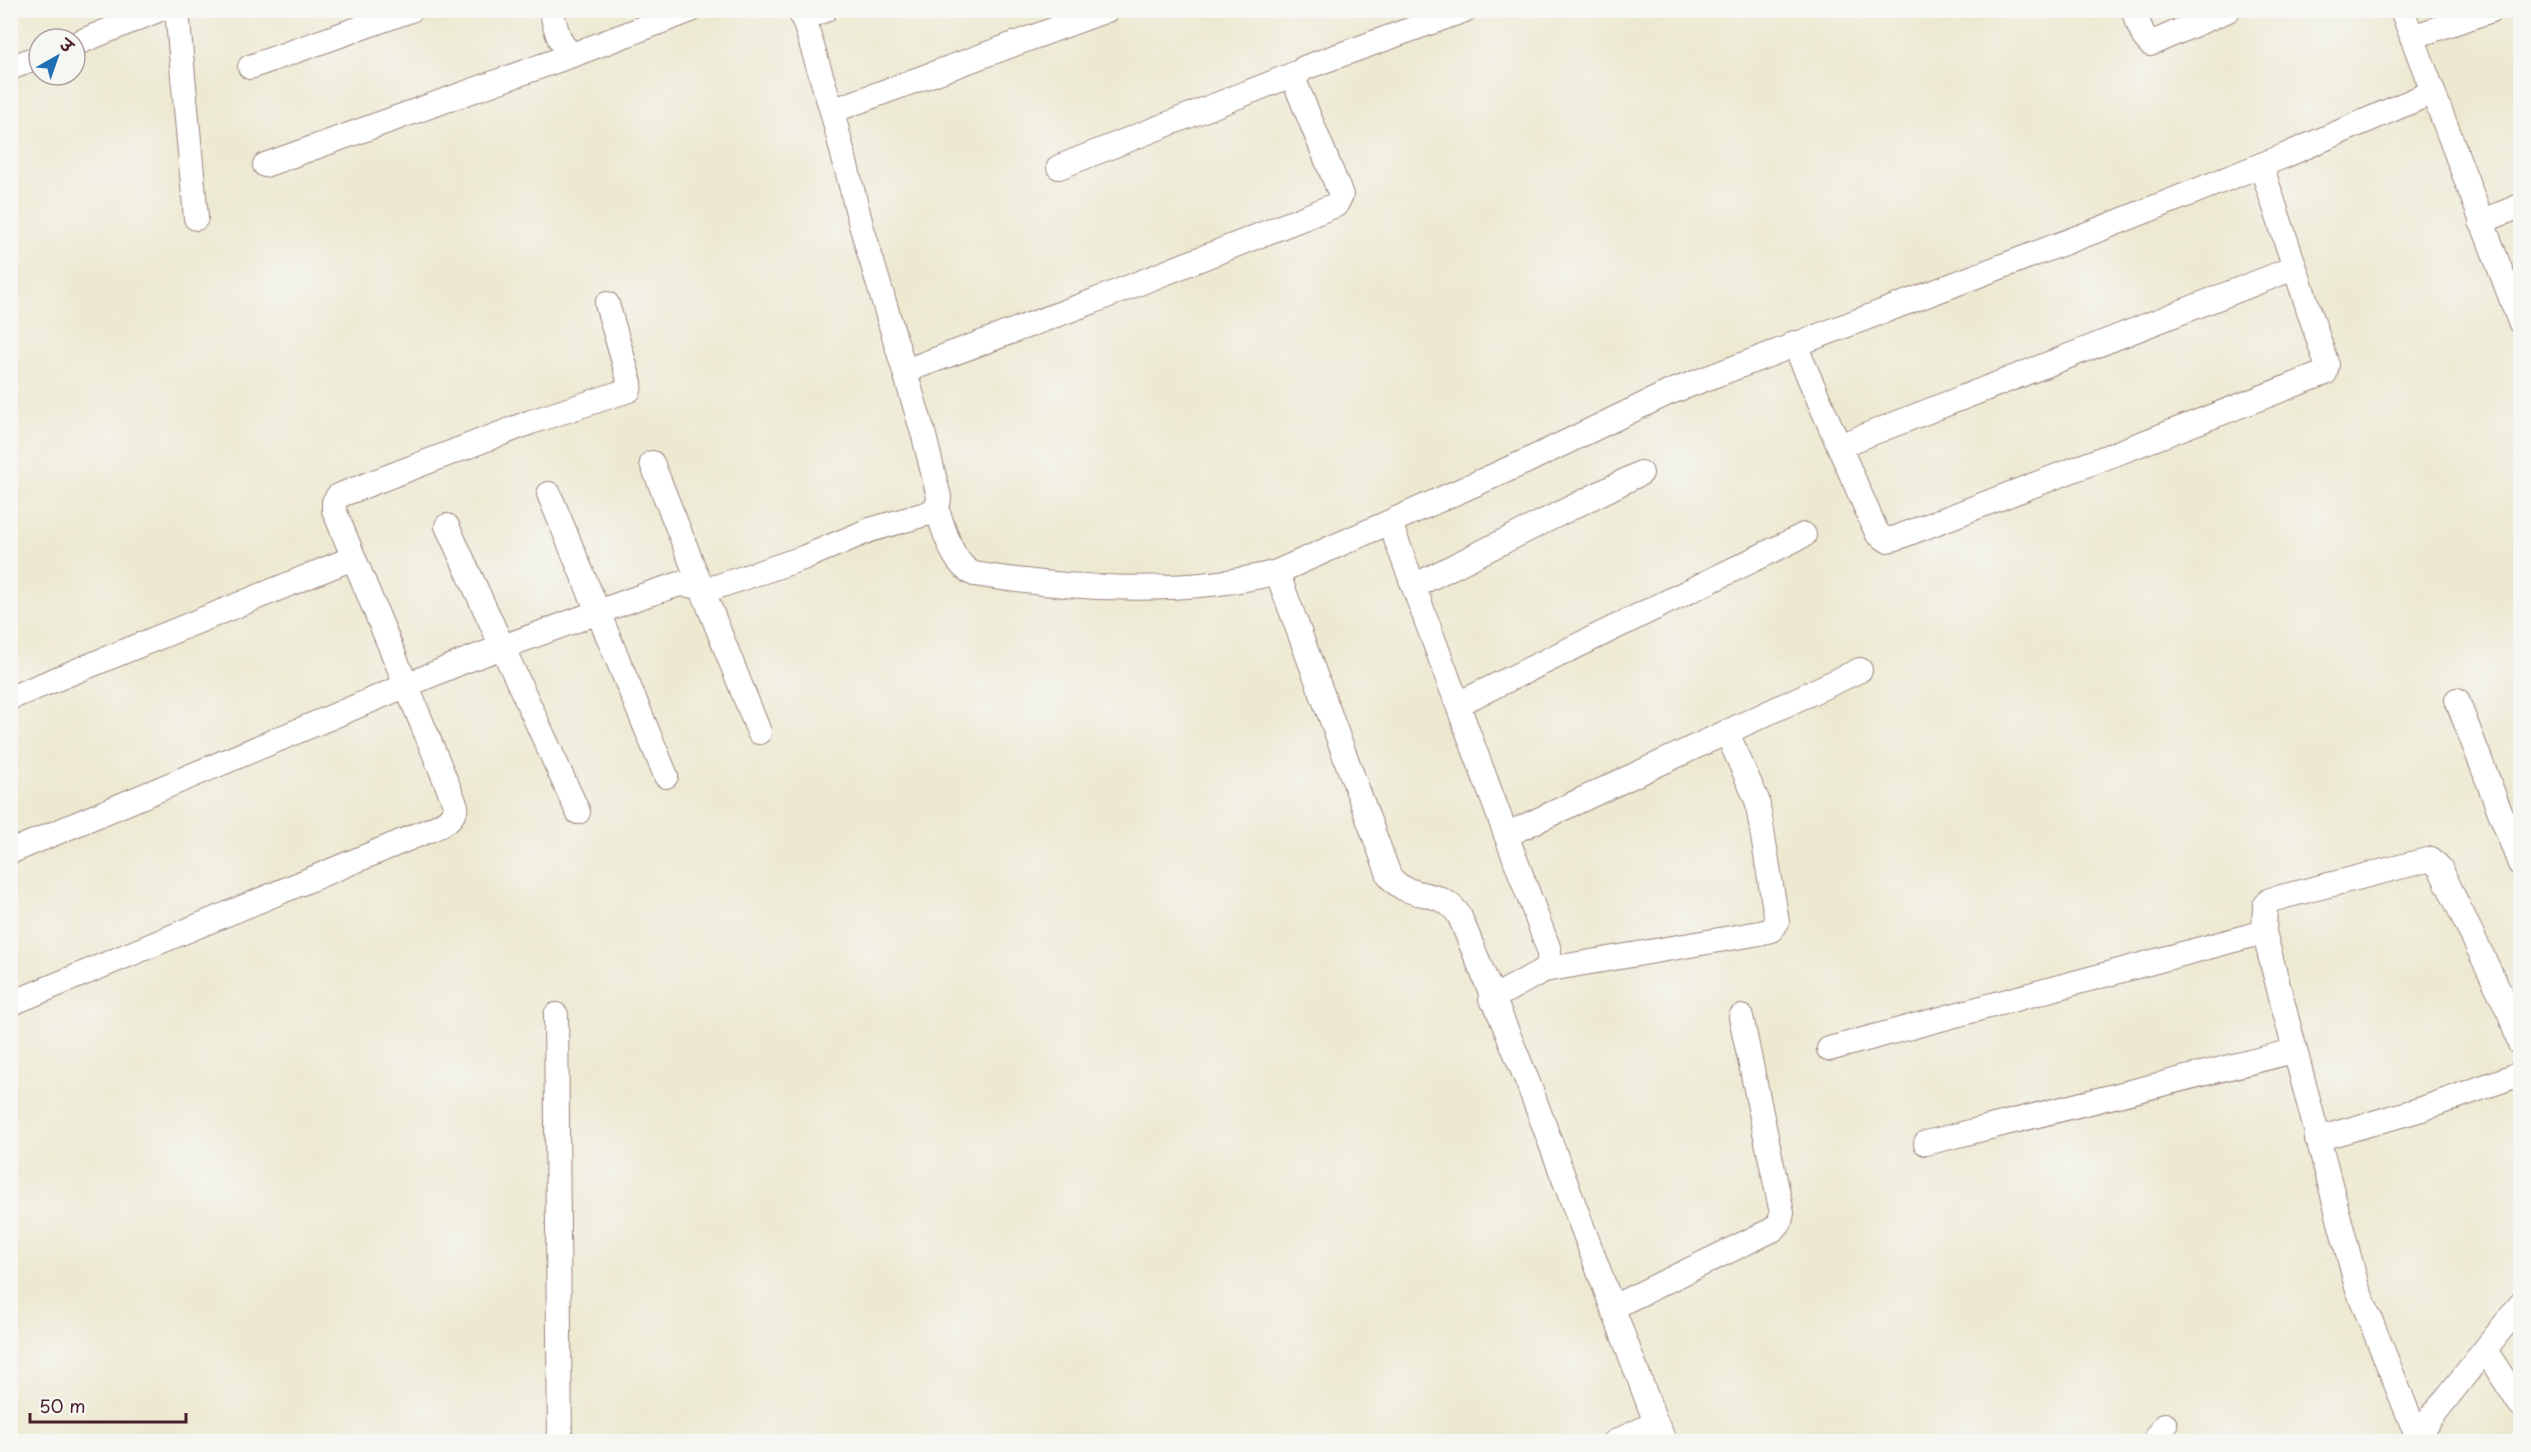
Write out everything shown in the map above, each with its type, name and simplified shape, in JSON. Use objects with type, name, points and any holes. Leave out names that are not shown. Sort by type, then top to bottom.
[{"type":"street","points":[[87,39],[158,10]]},
{"type":"street","points":[[177,10],[196,218]]},
{"type":"street","points":[[250,67],[411,10]]},
{"type":"street","points":[[551,10],[562,46],[568,52],[575,54]]},
{"type":"street","points":[[265,165],[692,10]]},
{"type":"street","points":[[832,111],[1107,10]]},
{"type":"street","points":[[1059,167],[1297,73],[1304,68],[1465,10]]},
{"type":"street","points":[[2133,10],[2144,37],[2150,44],[2228,10]]},
{"type":"street","points":[[2402,10],[2520,322]]},
{"type":"street","points":[[2412,37],[2492,10]]},
{"type":"street","points":[[10,852],[405,686],[671,585],[713,588],[803,558],[870,530],[929,513],[936,508],[939,503],[938,487],[861,225],[810,13]]},
{"type":"street","points":[[10,68],[27,62]]},
{"type":"street","points":[[905,371],[1094,301],[1336,205],[1341,195],[1296,85],[1294,78],[1297,73]]},
{"type":"street","points":[[936,508],[958,561],[963,569],[974,574],[1076,587],[1125,588],[1252,579],[1277,572],[1390,523],[1668,393],[1794,343],[2103,228],[2261,165],[2433,92]]},
{"type":"street","points":[[1794,343],[1877,532],[1887,540],[2309,380],[2325,373],[2327,365],[2261,165]]},
{"type":"street","points":[[2481,222],[2520,206]]},
{"type":"street","points":[[1839,446],[2295,268]]},
{"type":"street","points":[[10,1004],[410,838],[447,821],[455,813],[456,806],[353,558],[334,510],[334,502],[338,496],[531,422],[629,390],[630,383],[607,304]]},
{"type":"street","points":[[652,463],[759,732]]},
{"type":"street","points":[[1414,586],[1641,473]]},
{"type":"street","points":[[549,494],[666,776]]},
{"type":"street","points":[[1390,523],[1549,950],[1549,964],[1544,970]]},
{"type":"street","points":[[447,526],[578,812]]},
{"type":"street","points":[[1458,704],[1804,535]]},
{"type":"street","points":[[10,698],[353,558]]},
{"type":"street","points":[[1277,572],[1389,876],[1396,886],[1406,891],[1447,901],[1454,907],[1528,1083],[1660,1432],[1615,1442]]},
{"type":"street","points":[[1506,835],[1860,670]]},
{"type":"street","points":[[2457,700],[2520,864]]},
{"type":"street","points":[[1491,999],[1544,970],[1771,930],[1777,922],[1757,800],[1727,733]]},
{"type":"street","points":[[2414,1439],[2357,1287],[2264,932],[2265,906],[2270,900],[2432,859],[2440,868],[2510,1014],[2520,1044]]},
{"type":"street","points":[[1829,1049],[2264,932]]},
{"type":"street","points":[[556,1015],[560,1442]]},
{"type":"street","points":[[1613,1307],[1774,1229],[1780,1222],[1782,1213],[1741,1017]]},
{"type":"street","points":[[1926,1143],[2294,1051]]},
{"type":"street","points":[[2317,1139],[2422,1109],[2520,1074]]},
{"type":"street","points":[[2414,1439],[2520,1305]]},
{"type":"street","points":[[2485,1350],[2520,1404]]}]
